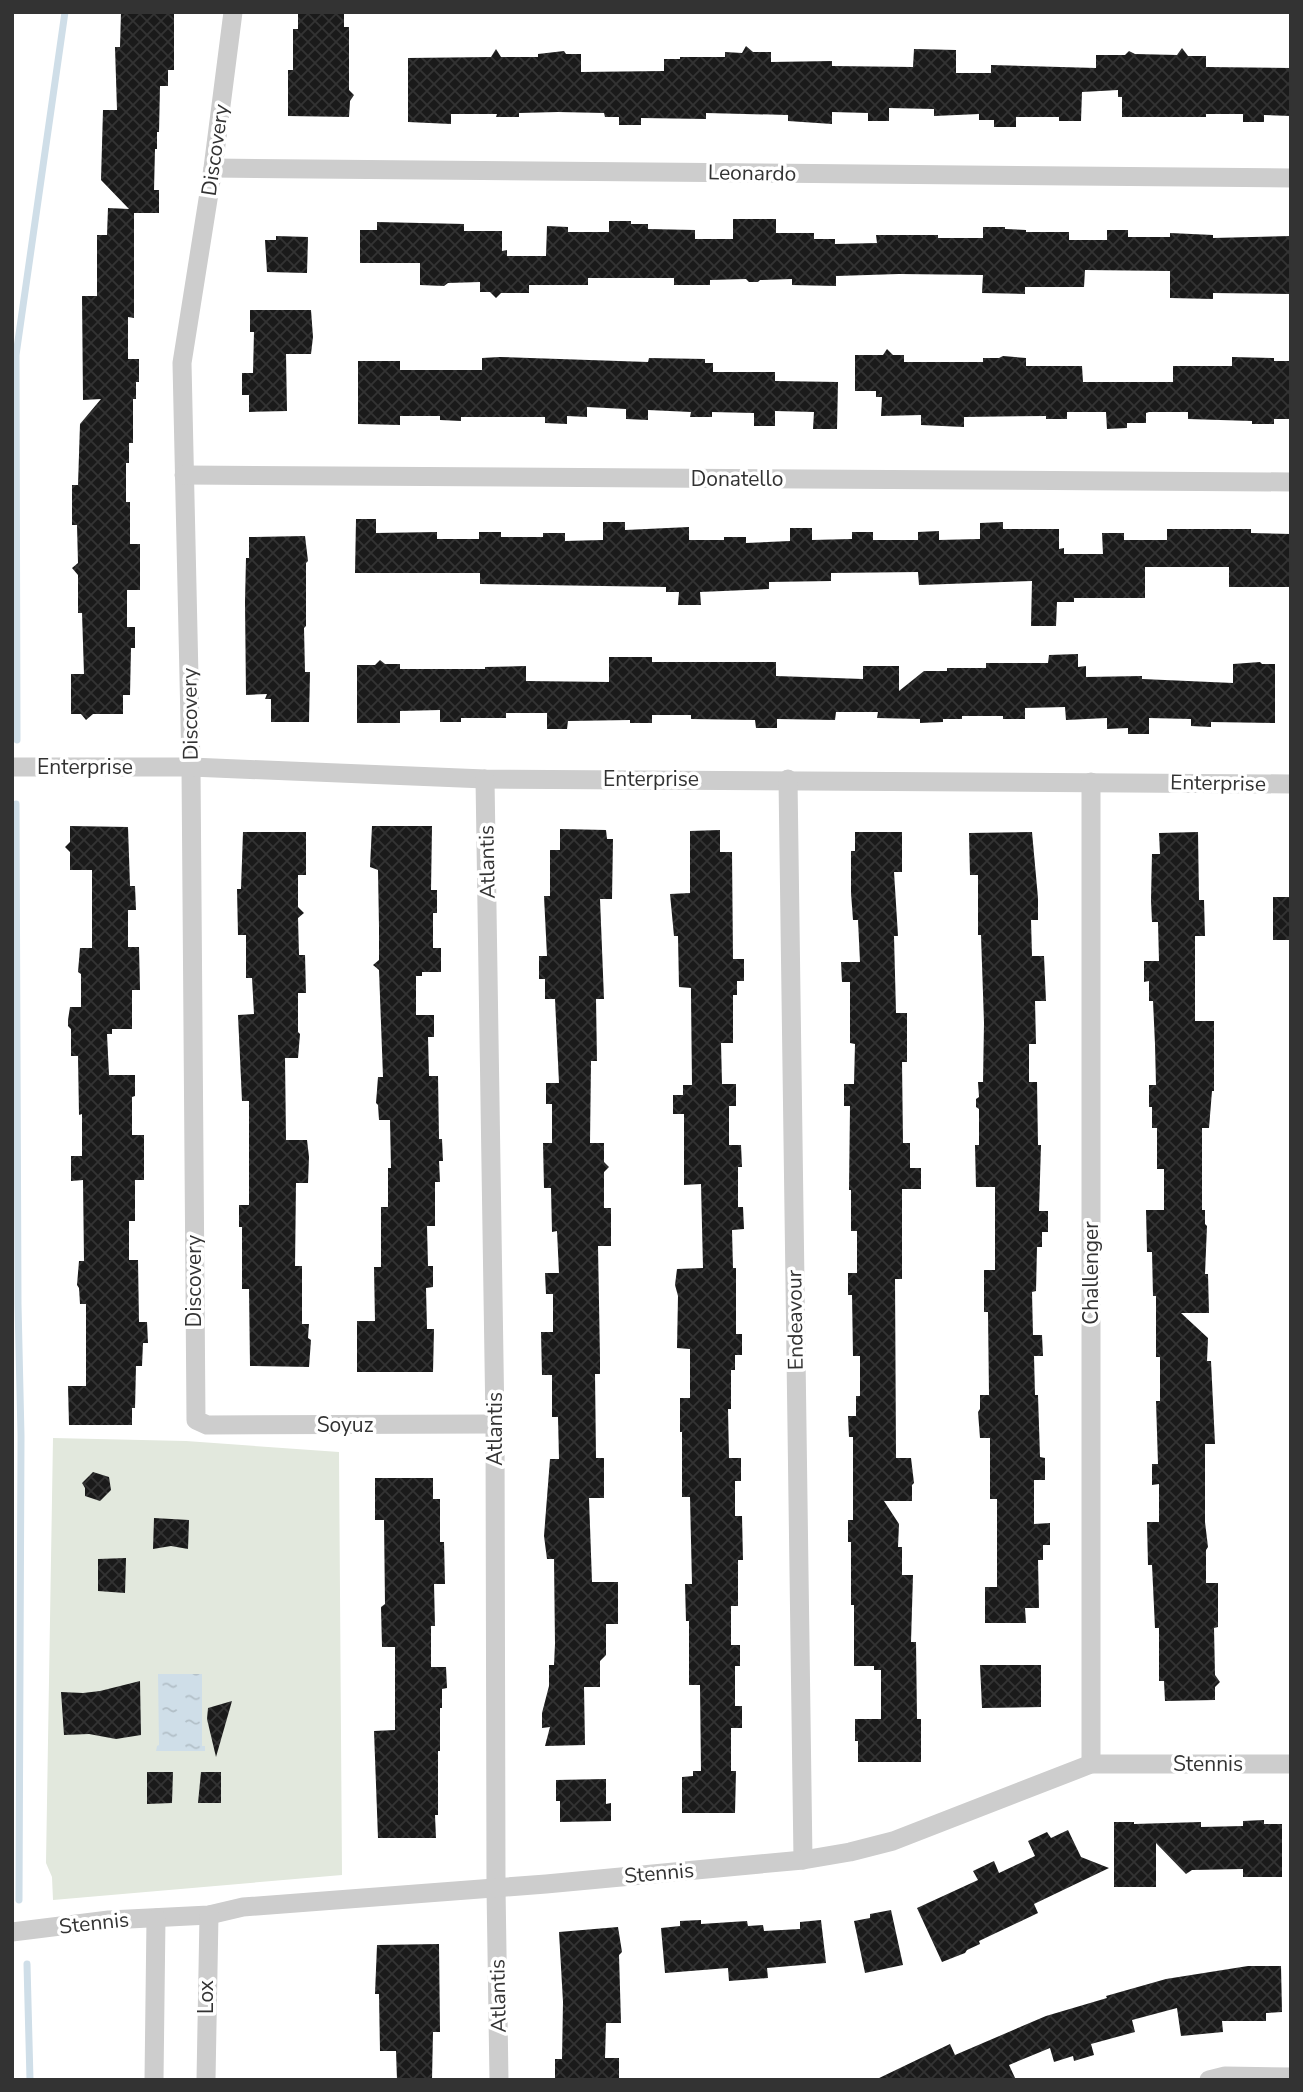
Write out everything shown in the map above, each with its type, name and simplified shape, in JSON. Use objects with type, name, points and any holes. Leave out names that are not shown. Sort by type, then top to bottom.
[{"type":"street","name":"Discovery","points":[[197,1420],[191,767],[183,363],[214,168],[233,12]]},
{"type":"street","name":"Leonardo","points":[[214,168],[1291,178]]},
{"type":"street","name":"Donatello","points":[[184,475],[1291,482]]},
{"type":"street","name":"Enterprise","points":[[12,767],[191,767],[485,779],[1291,784]]},
{"type":"street","name":"Atlantis","points":[[485,779],[495,1424],[499,2080]]},
{"type":"street","name":"Endeavour","points":[[788,779],[803,1860]]},
{"type":"street","name":"Challenger","points":[[1091,782],[1091,1763]]},
{"type":"street","name":"Soyuz","points":[[197,1420],[207,1425],[495,1424]]},
{"type":"street","name":"Stennis","points":[[12,1932],[109,1920],[209,1915],[243,1907],[496,1888],[803,1860],[893,1841],[1091,1763],[1291,1764]]},
{"type":"street","name":"Lox","points":[[206,2080],[209,1915]]},
{"type":"street","points":[[154,2080],[156,1918]]},
{"type":"street","points":[[1209,2080],[1225,2077],[1291,2077]]},
{"type":"shaded area","points":[[53,1438],[186,1441],[339,1452],[342,1875],[53,1900],[52,1877],[46,1863]]},
{"type":"water","points":[[158,1674],[202,1674],[202,1746],[205,1746],[205,1751],[156,1751],[159,1745]]},
{"type":"building","points":[[121,12],[174,12],[174,70],[168,70],[168,86],[160,86],[154,190],[159,190],[159,213],[134,213],[134,318],[128,317],[128,359],[139,359],[139,382],[136,382],[136,399],[133,399],[133,443],[129,443],[129,463],[126,463],[126,502],[130,502],[130,544],[140,544],[140,590],[127,590],[127,627],[135,627],[135,648],[131,648],[130,695],[123,695],[123,714],[93,714],[86,720],[81,714],[71,714],[71,674],[84,674],[82,613],[78,613],[78,575],[72,568],[78,563],[77,525],[72,525],[72,485],[78,485],[80,424],[101,399],[83,400],[82,296],[97,296],[97,235],[107,235],[108,208],[129,209],[101,180],[103,110],[117,110],[115,47],[120,47]]},
{"type":"building","points":[[298,12],[344,12],[344,27],[349,27],[349,90],[354,95],[350,101],[349,117],[288,116],[288,70],[293,70],[293,29],[298,29]]},
{"type":"building","points":[[746,46],[753,52],[771,52],[771,62],[832,61],[832,66],[913,67],[914,49],[956,50],[956,73],[991,73],[991,65],[1096,68],[1096,55],[1125,55],[1129,51],[1135,54],[1177,55],[1182,48],[1188,56],[1206,56],[1206,67],[1291,68],[1291,116],[1264,115],[1264,122],[1243,122],[1243,114],[1122,117],[1122,97],[1118,97],[1118,90],[1082,92],[1081,121],[1059,121],[1059,117],[1016,117],[1016,127],[994,127],[994,120],[979,120],[979,114],[934,116],[934,109],[889,108],[889,121],[868,121],[868,113],[832,112],[832,124],[788,121],[788,115],[706,113],[706,119],[641,118],[641,125],[619,125],[619,117],[605,117],[604,113],[558,112],[519,113],[519,117],[451,114],[451,124],[408,122],[408,58],[491,57],[496,49],[501,57],[538,57],[538,54],[564,51],[566,54],[581,54],[581,72],[664,71],[664,59],[725,57],[725,52],[742,53]]},
{"type":"building","points":[[733,219],[776,219],[776,233],[814,233],[814,239],[835,239],[835,244],[877,243],[876,235],[983,238],[983,227],[1005,227],[1026,232],[1069,232],[1069,240],[1107,240],[1107,230],[1128,230],[1128,237],[1170,237],[1170,233],[1213,235],[1213,238],[1291,236],[1291,294],[1213,293],[1213,299],[1170,298],[1170,271],[1085,270],[1084,287],[1025,287],[1025,294],[982,293],[983,275],[899,274],[836,276],[836,286],[792,285],[792,279],[758,282],[749,282],[746,279],[710,280],[710,285],[674,285],[674,278],[588,278],[588,285],[529,285],[529,293],[501,293],[496,298],[490,292],[480,292],[480,282],[448,283],[444,286],[420,285],[420,263],[360,263],[360,230],[377,230],[377,222],[464,224],[464,231],[502,231],[502,251],[507,250],[507,256],[546,256],[547,226],[568,227],[568,232],[609,232],[609,221],[631,221],[631,224],[648,224],[648,229],[695,230],[695,239],[733,239]]},
{"type":"building","points":[[276,236],[308,237],[307,273],[267,272],[265,240],[276,240]]},
{"type":"building","points":[[250,310],[311,310],[311,354],[286,354],[287,411],[249,412],[249,395],[242,395],[242,373],[253,373],[254,332],[250,332]]},
{"type":"building","points":[[887,349],[893,355],[904,355],[904,362],[983,362],[983,358],[1003,356],[1026,358],[1026,366],[1082,366],[1083,382],[1173,382],[1173,366],[1232,366],[1232,357],[1274,358],[1274,361],[1291,361],[1291,419],[1274,419],[1274,424],[1252,424],[1252,421],[1188,419],[1188,412],[1149,412],[1146,413],[1146,423],[1127,423],[1127,428],[1107,429],[1106,412],[1067,412],[1067,419],[1046,419],[1046,416],[964,417],[964,427],[921,425],[921,415],[881,416],[882,397],[876,397],[876,391],[855,391],[855,355],[883,355]]},
{"type":"building","points":[[482,358],[648,362],[649,358],[705,359],[705,363],[713,363],[713,372],[775,372],[775,381],[838,382],[837,429],[813,429],[814,412],[775,411],[775,426],[754,426],[754,413],[712,412],[712,417],[690,417],[691,412],[648,410],[648,420],[626,419],[626,409],[587,407],[587,417],[567,416],[567,424],[545,423],[545,417],[461,417],[461,421],[440,420],[440,416],[400,416],[400,425],[358,424],[358,361],[400,361],[400,370],[482,370]]},
{"type":"building","points":[[356,519],[376,519],[376,533],[437,532],[437,539],[479,539],[479,532],[501,532],[501,537],[543,537],[543,533],[565,533],[565,541],[603,540],[603,522],[625,522],[625,530],[689,527],[689,540],[746,537],[746,543],[790,541],[790,528],[812,528],[812,540],[852,539],[852,532],[873,532],[873,540],[918,540],[918,532],[939,531],[939,540],[980,539],[980,523],[1003,522],[1003,529],[1059,529],[1059,549],[1064,548],[1064,554],[1103,554],[1102,533],[1124,533],[1124,540],[1167,540],[1167,529],[1251,529],[1251,533],[1291,534],[1291,587],[1229,587],[1229,567],[1145,567],[1145,598],[1074,598],[1074,602],[1057,602],[1056,626],[1031,626],[1032,581],[919,585],[918,572],[831,573],[831,581],[769,582],[769,589],[700,592],[701,605],[678,605],[679,592],[666,592],[666,587],[480,584],[480,573],[355,573]]},
{"type":"building","points":[[305,536],[308,561],[304,628],[305,672],[310,672],[309,722],[271,722],[271,699],[265,699],[267,694],[246,695],[245,602],[249,537]]},
{"type":"building","points":[[1078,654],[1078,667],[1086,666],[1086,677],[1142,676],[1142,679],[1233,683],[1233,664],[1275,664],[1275,723],[1211,722],[1211,727],[1191,726],[1191,719],[1149,718],[1149,734],[1128,734],[1128,728],[1107,729],[1107,718],[1066,720],[1065,707],[1025,708],[1025,719],[962,716],[962,719],[920,723],[920,719],[877,718],[878,712],[836,712],[835,720],[777,719],[777,728],[756,728],[755,720],[691,719],[691,715],[652,715],[652,723],[630,723],[630,720],[568,721],[567,729],[547,729],[547,713],[506,713],[506,718],[461,718],[461,722],[440,722],[440,710],[400,711],[400,723],[357,723],[357,665],[375,665],[380,660],[385,664],[400,664],[400,669],[526,666],[526,681],[609,682],[609,657],[652,657],[652,662],[776,662],[776,676],[863,679],[863,666],[899,666],[899,691],[924,671],[986,668],[986,663],[1048,663],[1049,655]]},
{"type":"building","points":[[70,826],[128,827],[130,886],[135,886],[136,910],[128,910],[128,947],[139,947],[140,990],[132,990],[132,1029],[112,1029],[112,1034],[107,1034],[109,1075],[135,1075],[132,1135],[144,1135],[144,1180],[135,1180],[135,1221],[129,1221],[129,1260],[138,1260],[139,1322],[147,1322],[148,1343],[143,1343],[142,1366],[136,1366],[132,1425],[69,1425],[68,1386],[86,1386],[86,1304],[80,1304],[77,1285],[79,1261],[84,1261],[83,1180],[71,1181],[71,1156],[82,1156],[82,1114],[79,1115],[78,1056],[71,1056],[71,1029],[68,1020],[70,1007],[81,1007],[81,974],[78,972],[80,948],[92,948],[92,870],[70,870],[70,852],[65,847],[70,842]]},
{"type":"building","points":[[372,826],[432,826],[431,890],[437,890],[437,913],[433,913],[433,948],[441,948],[441,972],[422,972],[422,976],[416,976],[416,1015],[434,1015],[434,1037],[428,1037],[429,1076],[438,1076],[439,1139],[442,1139],[440,1182],[435,1182],[435,1226],[427,1226],[428,1266],[433,1266],[433,1287],[426,1288],[427,1329],[434,1329],[433,1372],[357,1372],[357,1321],[375,1321],[374,1267],[381,1267],[381,1207],[388,1207],[388,1168],[391,1168],[390,1120],[379,1120],[376,1103],[378,1077],[383,1077],[379,970],[373,965],[379,960],[379,927],[378,870],[370,867]]},
{"type":"building","points":[[560,829],[606,830],[607,839],[613,839],[612,899],[600,899],[604,999],[596,999],[597,1061],[591,1061],[590,1143],[604,1143],[604,1162],[609,1167],[604,1172],[604,1208],[611,1208],[611,1246],[598,1246],[600,1374],[595,1374],[596,1458],[604,1458],[604,1498],[589,1498],[592,1582],[618,1582],[618,1624],[606,1624],[606,1655],[600,1661],[600,1687],[584,1687],[585,1745],[545,1746],[550,1727],[542,1728],[542,1713],[549,1686],[549,1665],[554,1665],[555,1644],[554,1559],[547,1559],[544,1536],[550,1459],[559,1459],[558,1417],[552,1417],[552,1375],[542,1375],[541,1332],[553,1332],[553,1294],[546,1294],[545,1273],[559,1273],[557,1231],[552,1232],[551,1188],[544,1188],[543,1143],[552,1143],[552,1104],[546,1104],[546,1083],[559,1083],[555,999],[545,999],[545,979],[539,979],[539,956],[547,956],[544,896],[550,896],[550,850],[560,850]]},
{"type":"building","points":[[720,830],[720,852],[732,852],[733,959],[744,959],[744,981],[737,981],[737,995],[733,995],[733,1043],[721,1043],[722,1084],[736,1084],[736,1106],[729,1106],[729,1145],[741,1145],[738,1207],[743,1207],[744,1229],[732,1230],[733,1268],[736,1268],[736,1334],[742,1334],[742,1355],[735,1355],[735,1370],[731,1370],[731,1409],[728,1409],[729,1458],[741,1458],[741,1481],[735,1481],[735,1516],[742,1516],[743,1560],[738,1560],[738,1606],[731,1606],[731,1645],[740,1645],[740,1666],[735,1666],[735,1706],[742,1706],[742,1728],[731,1728],[731,1771],[736,1771],[735,1813],[682,1813],[682,1777],[693,1776],[693,1771],[701,1771],[700,1685],[689,1685],[689,1621],[686,1621],[685,1584],[692,1584],[690,1497],[682,1497],[680,1432],[680,1398],[690,1398],[690,1349],[677,1348],[678,1296],[675,1285],[677,1269],[703,1268],[701,1184],[684,1185],[684,1114],[673,1114],[673,1095],[683,1095],[683,1085],[692,1085],[691,988],[679,987],[678,936],[674,936],[670,894],[690,893],[690,831]]},
{"type":"building","points":[[243,832],[306,832],[306,875],[298,875],[298,907],[304,913],[298,918],[299,955],[305,955],[306,993],[298,993],[298,1058],[285,1058],[286,1140],[307,1140],[309,1157],[308,1183],[296,1183],[295,1266],[302,1266],[302,1324],[309,1324],[309,1367],[250,1366],[249,1289],[242,1289],[242,1227],[239,1227],[239,1205],[249,1205],[249,1101],[242,1101],[238,1015],[254,1014],[252,978],[246,978],[246,935],[238,935],[237,889],[241,889]]},
{"type":"building","points":[[855,832],[902,832],[902,872],[894,872],[898,936],[894,936],[896,1013],[907,1013],[907,1062],[902,1062],[903,1143],[910,1143],[910,1168],[921,1168],[921,1189],[902,1189],[902,1279],[895,1279],[896,1458],[911,1458],[914,1483],[912,1501],[884,1501],[899,1524],[898,1547],[902,1547],[902,1575],[913,1575],[911,1642],[916,1642],[917,1719],[921,1719],[921,1762],[858,1762],[858,1741],[855,1741],[855,1719],[881,1719],[881,1670],[874,1670],[874,1666],[854,1666],[851,1542],[848,1542],[848,1520],[853,1520],[853,1437],[849,1437],[848,1416],[856,1416],[856,1396],[860,1396],[860,1356],[853,1356],[852,1295],[848,1295],[848,1273],[857,1273],[857,1231],[851,1231],[850,1106],[844,1106],[844,1084],[854,1084],[855,1044],[850,1043],[850,982],[842,982],[841,962],[860,962],[858,920],[853,920],[851,893],[851,851],[855,851]]},
{"type":"building","points":[[1032,832],[1038,920],[1031,920],[1032,956],[1044,956],[1046,1001],[1035,1001],[1036,1044],[1029,1044],[1029,1082],[1037,1082],[1038,1145],[1041,1145],[1039,1211],[1048,1211],[1048,1232],[1042,1232],[1042,1247],[1037,1247],[1036,1291],[1032,1292],[1033,1335],[1042,1335],[1043,1356],[1034,1356],[1040,1457],[1045,1458],[1045,1480],[1034,1480],[1034,1524],[1050,1523],[1050,1545],[1043,1545],[1043,1560],[1038,1560],[1039,1608],[1025,1608],[1026,1623],[985,1623],[985,1587],[997,1587],[997,1499],[990,1499],[990,1438],[980,1438],[978,1412],[980,1395],[989,1395],[988,1312],[984,1312],[984,1270],[995,1270],[995,1187],[976,1187],[975,1145],[979,1145],[979,1109],[976,1107],[976,1099],[979,1097],[978,1082],[983,1082],[984,1023],[981,935],[978,935],[978,875],[970,875],[969,833]]},
{"type":"building","points":[[1198,832],[1199,900],[1204,900],[1205,936],[1195,936],[1195,1021],[1214,1021],[1214,1091],[1209,1128],[1202,1128],[1202,1210],[1205,1210],[1207,1226],[1205,1274],[1208,1274],[1209,1313],[1181,1313],[1208,1338],[1207,1361],[1211,1361],[1215,1444],[1205,1444],[1205,1522],[1208,1547],[1206,1583],[1218,1583],[1218,1627],[1214,1628],[1215,1675],[1220,1682],[1215,1687],[1215,1700],[1165,1701],[1164,1681],[1159,1681],[1159,1628],[1155,1628],[1152,1565],[1148,1565],[1147,1522],[1159,1522],[1159,1484],[1152,1485],[1152,1464],[1158,1464],[1156,1401],[1160,1401],[1160,1357],[1156,1357],[1156,1296],[1153,1296],[1152,1252],[1147,1252],[1146,1210],[1164,1210],[1164,1169],[1157,1169],[1157,1128],[1152,1128],[1152,1107],[1149,1107],[1149,1085],[1156,1085],[1155,1044],[1153,1001],[1149,1001],[1149,981],[1144,982],[1144,961],[1159,961],[1158,922],[1152,922],[1151,900],[1152,854],[1160,854],[1159,833]]},
{"type":"building","points":[[1273,897],[1291,897],[1291,940],[1273,940]]},
{"type":"building","points":[[93,1472],[109,1477],[111,1490],[100,1501],[85,1496],[82,1483]]},
{"type":"building","points":[[375,1478],[433,1478],[433,1499],[440,1499],[440,1542],[444,1542],[445,1584],[434,1584],[435,1626],[431,1626],[431,1667],[446,1667],[447,1688],[442,1689],[440,1708],[436,1838],[378,1838],[374,1731],[395,1730],[395,1647],[382,1647],[381,1607],[385,1604],[384,1520],[375,1520]]},
{"type":"building","points":[[154,1518],[189,1520],[188,1549],[171,1546],[153,1549]]},
{"type":"building","points":[[126,1558],[125,1593],[98,1591],[98,1559]]},
{"type":"building","points":[[980,1665],[1041,1665],[1041,1707],[982,1708]]},
{"type":"building","points":[[140,1681],[141,1735],[116,1739],[89,1734],[64,1735],[61,1692],[100,1691]]},
{"type":"building","points":[[232,1701],[216,1757],[207,1719],[208,1708]]},
{"type":"building","points":[[147,1772],[173,1772],[172,1803],[147,1804]]},
{"type":"building","points":[[201,1772],[221,1772],[221,1803],[198,1803]]},
{"type":"building","points":[[606,1779],[606,1804],[611,1803],[611,1821],[560,1822],[556,1780]]},
{"type":"building","points":[[1264,1820],[1264,1824],[1282,1824],[1282,1877],[1243,1877],[1243,1869],[1192,1870],[1186,1874],[1156,1843],[1156,1887],[1114,1887],[1114,1822],[1201,1822],[1201,1827],[1243,1826],[1243,1821]]},
{"type":"building","points":[[1068,1830],[1081,1857],[1109,1868],[1034,1904],[1038,1913],[979,1941],[980,1944],[965,1953],[942,1962],[917,1908],[978,1880],[973,1871],[994,1861],[999,1873],[1035,1856],[1028,1841],[1047,1832],[1051,1838]]},
{"type":"building","points":[[891,1910],[903,1965],[865,1973],[854,1921],[870,1918],[870,1914]]},
{"type":"building","points":[[701,1920],[701,1924],[747,1921],[748,1926],[763,1925],[764,1931],[800,1929],[800,1922],[821,1920],[826,1963],[767,1968],[768,1978],[729,1981],[728,1968],[665,1973],[661,1928],[680,1926],[680,1921]]},
{"type":"building","points":[[618,1927],[622,1952],[619,1955],[621,2023],[606,2023],[605,2058],[619,2058],[619,2080],[555,2080],[555,2059],[562,2059],[563,2002],[559,1932]]},
{"type":"building","points":[[439,1944],[440,2032],[433,2032],[432,2080],[397,2080],[396,2051],[380,2051],[379,1994],[375,1994],[377,1945]]},
{"type":"building","points":[[1248,1966],[1281,1966],[1282,2012],[1266,2013],[1266,2021],[1222,2021],[1223,2032],[1181,2036],[1177,2008],[1132,2020],[1135,2032],[1091,2044],[1094,2055],[1074,2061],[1073,2056],[1054,2062],[1050,2048],[1009,2065],[1016,2080],[875,2080],[950,2044],[955,2055],[1046,2016],[1107,1998],[1106,1996],[1166,1979]]},
{"type":"waterway","points":[[17,740],[16,355],[65,12]]},
{"type":"waterway","points":[[16,804],[21,1436],[19,1900]]},
{"type":"waterway","points":[[27,1964],[30,2080]]}]
